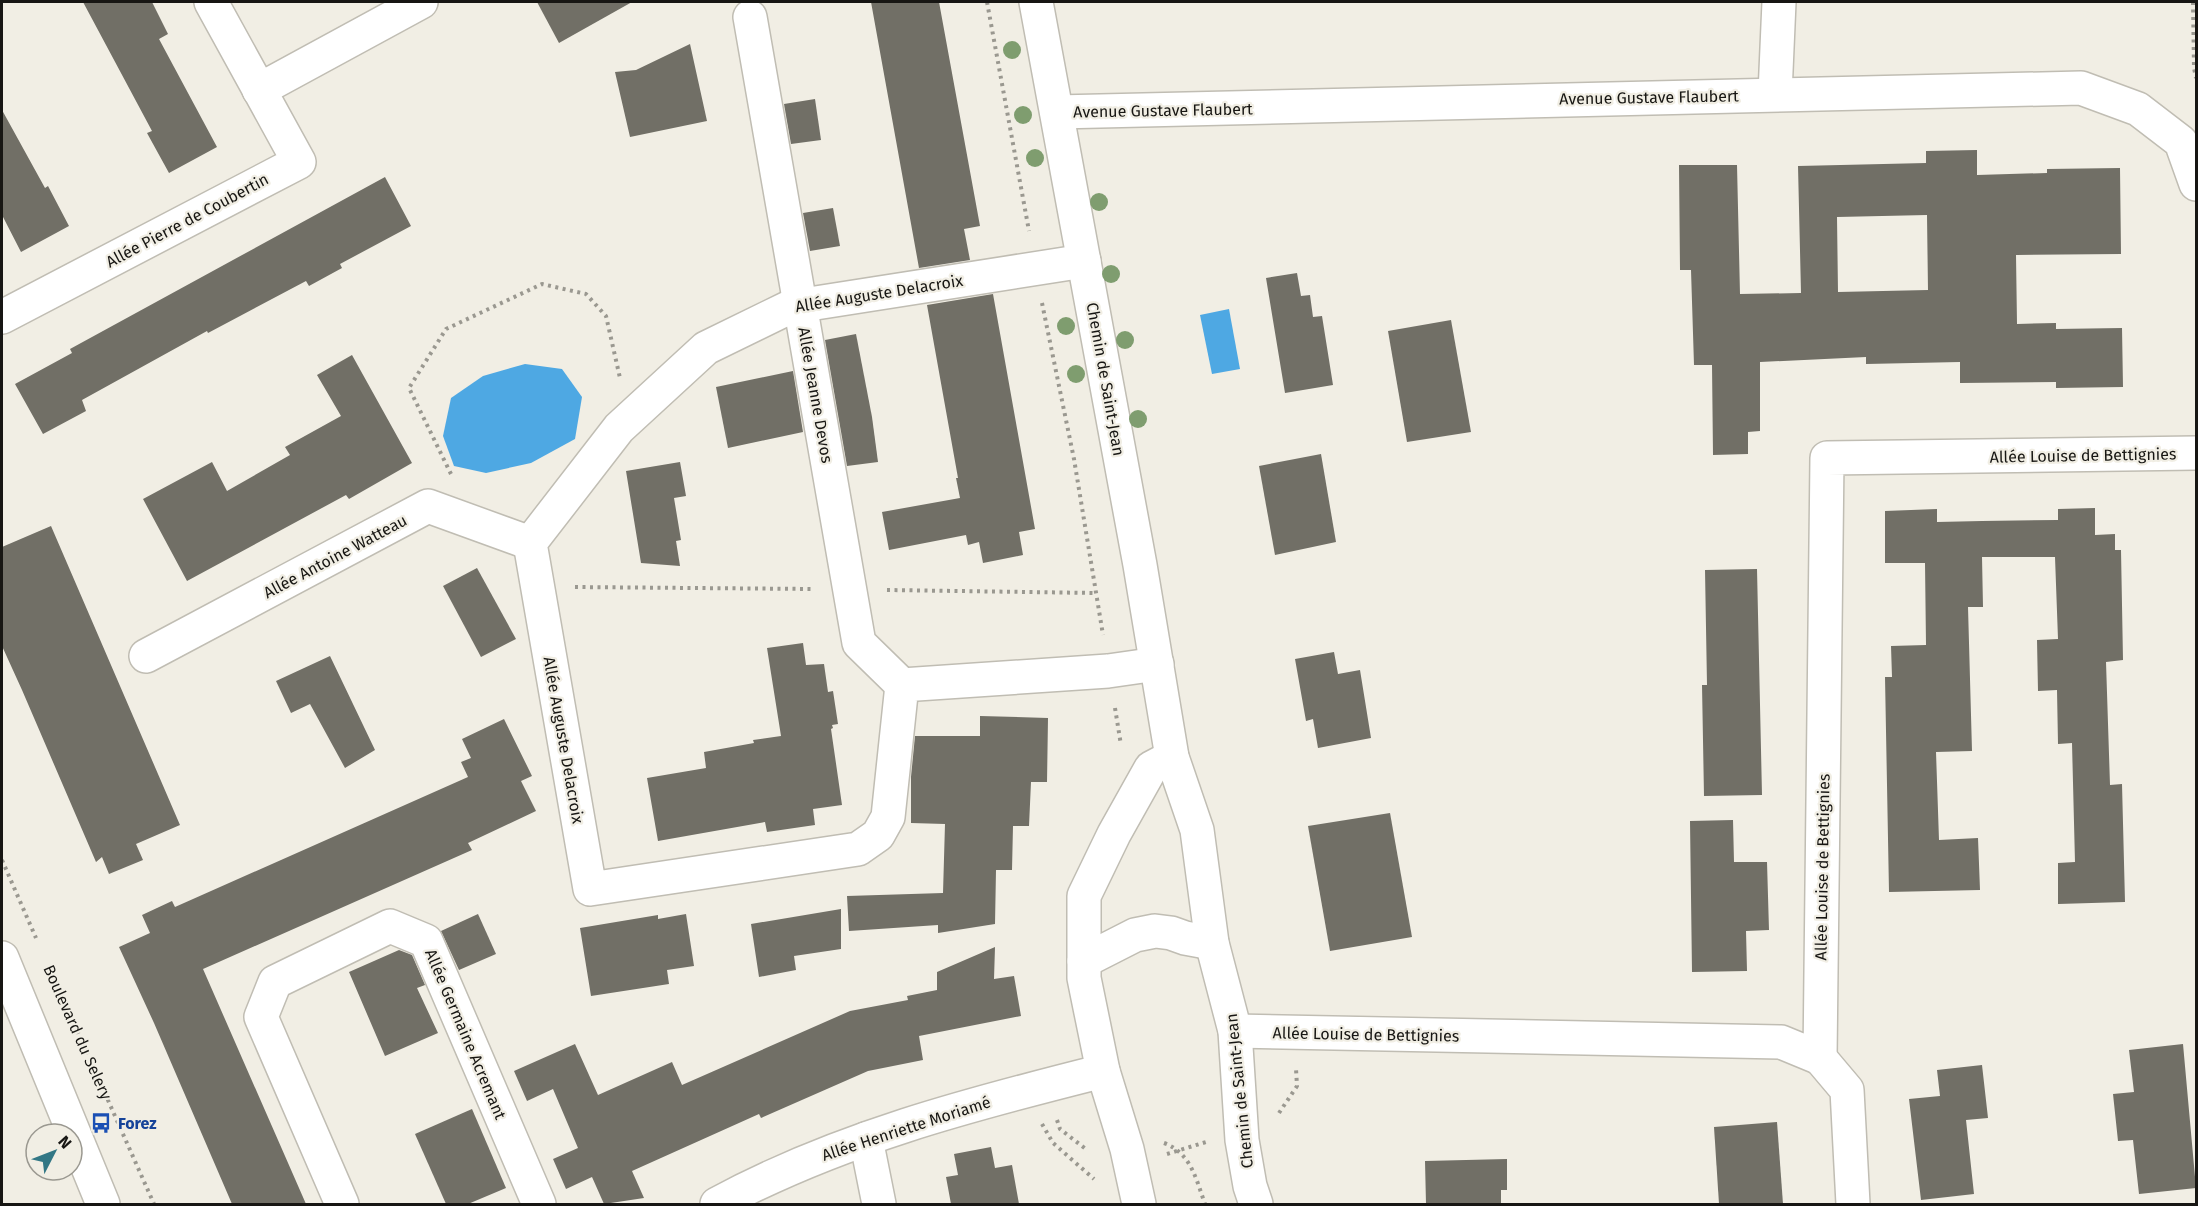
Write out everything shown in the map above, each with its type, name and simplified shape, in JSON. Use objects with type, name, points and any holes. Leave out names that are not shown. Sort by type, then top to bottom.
[{"type":"street","points":[[211,2],[259,90],[421,2]]},
{"type":"street","name":"Chemin de Saint-Jean","points":[[1036,2],[1157,664],[1172,758],[1197,830],[1212,943],[1235,1031],[1242,1140],[1250,1186],[1256,1204]]},
{"type":"street","points":[[1775,94],[1779,2]]},
{"type":"street","name":"Allée Jeanne Devos","points":[[750,17],[859,643],[902,685]]},
{"type":"street","name":"Avenue Gustave Flaubert","points":[[1057,112],[2081,88],[2138,109],[2188,134],[2196,184]]},
{"type":"street","name":"Allée Pierre de Coubertin","points":[[2,317],[299,162],[259,90]]},
{"type":"street","name":"Allée Auguste Delacroix","points":[[902,685],[888,817],[878,835],[858,849],[590,889],[530,543],[619,428],[706,348],[790,307],[1084,261]]},
{"type":"street","name":"Allée Louise de Bettignies","points":[[1235,1031],[1781,1042],[1820,1058],[1827,458],[2196,453]]},
{"type":"street","name":"Allée Antoine Watteau","points":[[146,656],[428,506],[530,543]]},
{"type":"street","points":[[902,685],[1108,672],[1157,664]]},
{"type":"street","points":[[1139,1204],[1127,1149],[1103,1071],[1084,978],[1083,896],[1151,768],[1172,758]]},
{"type":"street","name":"Allée Germaine Acremant","points":[[342,1204],[261,1017],[275,982],[390,926],[426,941],[539,1204]]},
{"type":"street","points":[[1084,961],[1135,935],[1155,932],[1171,933],[1212,943]]},
{"type":"street","points":[[2,958],[103,1204]]},
{"type":"street","points":[[1820,1058],[1847,1090],[1853,1204]]},
{"type":"street","name":"Allée Henriette Moriamé","points":[[717,1204],[757,1182],[812,1158],[866,1139],[935,1116],[1103,1071]]},
{"type":"street","points":[[866,1139],[879,1204]]},
{"type":"path","points":[[2193,2],[2196,78]]},
{"type":"path","points":[[474,522],[409,388],[446,329],[542,284],[586,294],[606,316],[629,420]]},
{"type":"path","name":"Boulevard du Selery","points":[[2,860],[40,946]]},
{"type":"path","name":"Boulevard du Selery","points":[[54,978],[154,1204]]},
{"type":"water","points":[[1229,309],[1240,369],[1212,374],[1200,315]]},
{"type":"water","points":[[525,364],[562,369],[582,397],[575,439],[531,463],[486,473],[454,466],[443,436],[451,398],[483,376]]},
{"type":"building","points":[[83,2],[152,2],[168,34],[159,39],[217,147],[169,173],[147,133],[152,131]]},
{"type":"building","points":[[537,2],[632,2],[559,43]]},
{"type":"building","points":[[871,2],[939,2],[980,226],[964,229],[970,260],[919,268]]},
{"type":"building","points":[[690,44],[707,121],[630,137],[615,72],[636,70]]},
{"type":"building","points":[[815,99],[821,140],[791,144],[784,104]]},
{"type":"building","points":[[2,110],[45,188],[48,186],[69,226],[21,252],[2,215]]},
{"type":"building","points":[[1977,150],[1977,175],[2047,173],[2047,169],[2120,168],[2121,254],[2016,255],[2017,324],[2056,323],[2056,329],[2122,328],[2123,387],[2056,388],[2056,382],[1960,383],[1960,362],[1866,364],[1866,357],[1760,362],[1760,431],[1748,432],[1748,454],[1713,455],[1712,365],[1694,365],[1691,270],[1680,270],[1679,165],[1737,165],[1740,294],[1801,293],[1798,166],[1926,163],[1926,151]],"holes":[[[1927,215],[1928,290],[1838,292],[1837,217]]]},
{"type":"building","points":[[385,177],[411,226],[340,264],[342,268],[309,286],[306,281],[208,333],[207,331],[82,400],[86,411],[43,434],[15,384],[72,353],[70,349]]},
{"type":"building","points":[[833,208],[840,246],[810,251],[803,213]]},
{"type":"building","points":[[1297,273],[1301,296],[1310,295],[1313,317],[1322,316],[1333,385],[1285,393],[1266,278]]},
{"type":"building","points":[[993,294],[1035,529],[1019,532],[1023,555],[983,563],[979,542],[968,545],[966,535],[889,550],[882,512],[960,498],[927,305]]},
{"type":"building","points":[[1451,320],[1471,432],[1407,442],[1388,331]]},
{"type":"building","points":[[856,334],[878,462],[847,466],[825,340]]},
{"type":"building","points":[[352,355],[412,463],[349,499],[346,495],[187,581],[143,499],[212,462],[227,491],[290,455],[285,447],[341,416],[317,375]]},
{"type":"building","points":[[793,371],[803,432],[728,448],[716,387]]},
{"type":"building","points":[[1321,454],[1336,542],[1275,555],[1259,466]]},
{"type":"building","points":[[680,462],[686,496],[674,498],[681,540],[676,541],[680,566],[641,563],[626,471]]},
{"type":"building","points":[[2095,508],[2095,535],[2115,534],[2115,550],[2121,550],[2123,660],[2106,662],[2110,785],[2122,784],[2125,902],[2058,904],[2058,863],[2075,862],[2072,743],[2058,744],[2057,690],[2038,691],[2037,640],[2058,639],[2055,557],[1982,557],[1983,607],[1968,607],[1972,751],[1936,752],[1939,840],[1978,838],[1980,890],[1889,892],[1885,677],[1892,677],[1891,646],[1926,645],[1925,563],[1885,563],[1885,511],[1937,509],[1937,522],[2058,520],[2058,509]]},
{"type":"building","points":[[51,526],[180,825],[136,844],[143,860],[109,874],[102,857],[96,862],[2,646],[2,547]]},
{"type":"building","points":[[477,568],[516,639],[481,657],[443,586]]},
{"type":"building","points":[[1757,569],[1762,795],[1704,796],[1702,685],[1707,685],[1705,570]]},
{"type":"building","points":[[803,643],[806,665],[824,664],[828,692],[833,691],[838,724],[832,725],[831,729],[842,805],[813,809],[815,825],[767,832],[765,822],[658,841],[647,778],[706,768],[704,752],[781,736],[767,648]]},
{"type":"building","points":[[1334,652],[1338,674],[1360,670],[1371,738],[1318,748],[1313,719],[1306,721],[1295,659]]},
{"type":"building","points":[[330,656],[375,750],[345,768],[310,704],[291,713],[276,681]]},
{"type":"building","points":[[980,716],[1048,718],[1047,782],[1031,782],[1029,826],[1013,826],[1012,870],[996,870],[995,924],[938,933],[938,925],[849,931],[847,896],[943,893],[945,824],[911,823],[911,777],[915,736],[980,736]]},
{"type":"building","points":[[504,719],[532,776],[521,781],[536,811],[468,843],[472,850],[203,969],[306,1204],[232,1204],[119,947],[150,933],[142,915],[172,901],[175,907],[468,777],[461,762],[471,758],[462,739]]},
{"type":"building","points":[[1390,813],[1412,937],[1330,951],[1308,826]]},
{"type":"building","points":[[1733,820],[1734,862],[1767,862],[1769,930],[1746,931],[1747,971],[1692,972],[1690,821]]},
{"type":"building","points":[[841,909],[841,949],[794,956],[796,970],[759,977],[751,924]]},
{"type":"building","points":[[478,914],[496,954],[459,970],[441,931]]},
{"type":"building","points":[[686,914],[694,966],[667,970],[669,984],[591,996],[580,928],[658,915],[658,919]]},
{"type":"building","points":[[995,947],[994,979],[1014,976],[1021,1016],[919,1036],[923,1060],[868,1071],[761,1118],[759,1114],[632,1171],[644,1198],[604,1204],[592,1177],[566,1189],[553,1159],[578,1148],[553,1089],[527,1101],[514,1071],[575,1044],[598,1095],[672,1062],[682,1085],[850,1011],[908,1000],[907,996],[937,990],[937,972]]},
{"type":"building","points":[[399,950],[412,955],[425,985],[417,988],[438,1033],[385,1056],[349,972]]},
{"type":"building","points":[[2183,1044],[2196,1188],[2139,1194],[2133,1140],[2118,1141],[2113,1094],[2134,1092],[2129,1050]]},
{"type":"building","points":[[1982,1065],[1988,1118],[1966,1120],[1974,1194],[1921,1200],[1909,1099],[1940,1096],[1937,1070]]},
{"type":"building","points":[[472,1109],[506,1188],[468,1204],[446,1204],[415,1134]]},
{"type":"building","points":[[1777,1122],[1783,1204],[1719,1204],[1714,1127]]},
{"type":"building","points":[[991,1147],[995,1168],[1012,1165],[1019,1204],[951,1204],[946,1177],[958,1175],[954,1154]]},
{"type":"building","points":[[1507,1159],[1507,1190],[1501,1190],[1501,1204],[1426,1204],[1425,1161]]},
{"type":"place","name":"Forez","points":[[101,1123]]}]
